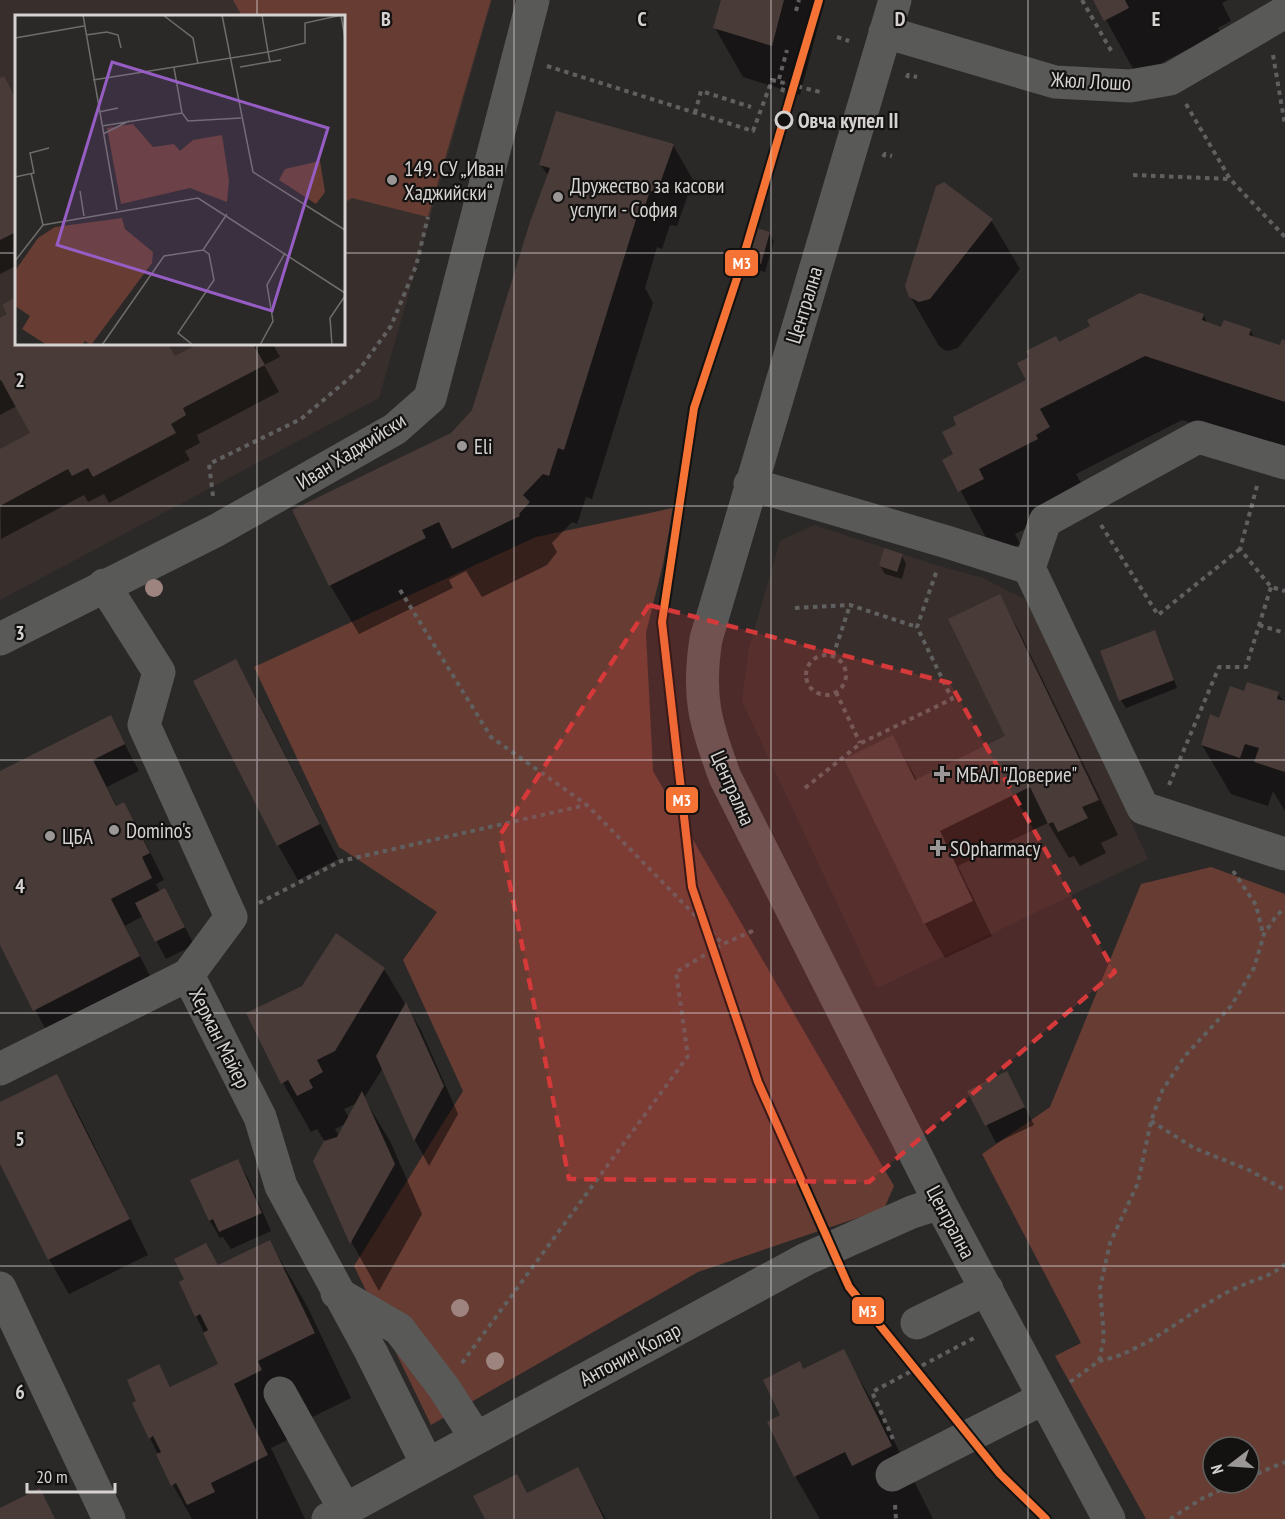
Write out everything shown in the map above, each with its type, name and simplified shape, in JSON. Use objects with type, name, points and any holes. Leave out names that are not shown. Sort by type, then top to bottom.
[{"type":"street","name":"Иван Хаджийски","points":[[0,639],[217,530],[395,429],[430,398],[533,0]]},
{"type":"street","name":"Централна","points":[[895,0],[706,639],[701,669],[703,704],[710,737],[725,777],[940,1203],[987,1289],[1053,1393],[1109,1519]]},
{"type":"street","name":"Жюл Лошо","points":[[885,32],[1055,82],[1130,86],[1170,79],[1276,17]]},
{"type":"street","points":[[1275,460],[1198,436],[1045,521],[1029,568],[1143,808],[1285,854]]},
{"type":"street","points":[[750,484],[1029,568]]},
{"type":"street","points":[[104,585],[159,672],[144,725],[231,917]]},
{"type":"street","name":"Херман Майер","points":[[231,917],[188,975],[260,1117],[280,1186],[371,1352],[428,1464]]},
{"type":"street","points":[[0,1069],[188,975]]},
{"type":"street","name":"Антонин Колар","points":[[336,1515],[806,1259],[912,1212],[940,1203]]},
{"type":"street","points":[[0,1288],[109,1519]]},
{"type":"street","points":[[917,1323],[987,1289]]},
{"type":"street","points":[[338,1293],[399,1329],[444,1388],[476,1438]]},
{"type":"street","points":[[280,1393],[336,1515]]},
{"type":"street","points":[[892,1475],[1053,1393]]},
{"type":"path","points":[[796,11],[799,0]]},
{"type":"path","points":[[1083,0],[1130,86]]},
{"type":"path","points":[[1276,17],[1285,125]]},
{"type":"path","points":[[837,37],[849,41]]},
{"type":"path","points":[[779,79],[787,50]]},
{"type":"path","points":[[517,56],[753,131],[771,80],[820,92]]},
{"type":"path","points":[[908,75],[917,77]]},
{"type":"path","points":[[1170,79],[1230,179],[1285,237]]},
{"type":"path","points":[[783,92],[785,83]]},
{"type":"path","points":[[695,113],[701,91],[751,107]]},
{"type":"path","points":[[880,159],[885,154],[892,156]]},
{"type":"path","points":[[1133,175],[1230,179]]},
{"type":"path","points":[[217,530],[209,464],[301,418],[359,370],[391,326],[416,266],[428,217]]},
{"type":"path","points":[[1084,499],[1158,615],[1240,549],[1275,460]]},
{"type":"path","points":[[916,627],[947,542]]},
{"type":"path","points":[[1240,549],[1271,587],[1285,591]]},
{"type":"path","points":[[1157,813],[1219,667],[1246,667],[1271,587]]},
{"type":"path","points":[[400,590],[491,737],[587,805],[723,944]]},
{"type":"path","points":[[833,656],[850,605]]},
{"type":"path","points":[[795,608],[850,605],[916,627],[952,699],[861,743],[805,788]]},
{"type":"path","points":[[1259,625],[1285,633]]},
{"type":"path","points":[[833,656],[841,661],[846,678],[843,686],[836,692],[828,695],[811,689],[806,672],[809,663],[816,657],[833,656]]},
{"type":"path","points":[[836,692],[861,743]]},
{"type":"path","points":[[231,917],[341,861],[587,805]]},
{"type":"path","points":[[1214,831],[1236,876],[1256,905],[1264,934]]},
{"type":"path","points":[[1099,1361],[1104,1338],[1100,1288],[1110,1243],[1138,1182],[1151,1121],[1162,1091],[1185,1056],[1231,1006],[1254,968],[1264,934],[1277,915],[1285,908]]},
{"type":"path","points":[[444,1388],[688,1056],[676,972],[723,944],[757,929]]},
{"type":"path","points":[[1151,1121],[1194,1148],[1249,1170],[1285,1190]]},
{"type":"path","points":[[1053,1393],[1099,1361],[1124,1354],[1235,1288],[1277,1271],[1285,1264]]},
{"type":"path","points":[[896,1519],[891,1460],[896,1446],[872,1392],[974,1338]]},
{"type":"path","points":[[1261,1472],[1285,1462]]},
{"type":"path","points":[[1170,1519],[1210,1495]]},
{"type":"highlighted area","points":[[649,605],[950,683],[1115,972],[869,1182],[569,1179],[500,835]]},
{"type":"shaded area","name":"149. СУ „Иван Хаджийски“","points":[[0,0],[492,0],[379,398],[0,600]]},
{"type":"shaded area","points":[[233,0],[491,0],[428,217],[352,198],[347,201],[345,197],[345,15],[241,15]]},
{"type":"shaded area","points":[[673,508],[663,564],[646,633],[653,771],[894,1186],[884,1209],[698,1272],[431,1425],[354,1266],[463,1091],[403,960],[437,912],[339,847],[254,667],[536,537]]},
{"type":"shaded area","name":"МБАЛ \"Доверие\"","points":[[814,525],[983,578],[1030,602],[1148,859],[877,988],[742,701],[749,648],[780,541]]},
{"type":"shaded area","points":[[1211,867],[1285,894],[1285,1519],[1146,1519],[1055,1356],[1081,1343],[982,1154],[1050,1107],[1141,884]]},
{"type":"building","points":[[721,0],[784,0],[772,46],[713,28]]},
{"type":"building","points":[[1093,0],[1125,0],[1129,8],[1104,21]]},
{"type":"building","points":[[4,76],[15,97],[15,232],[0,240],[0,78]]},
{"type":"building","points":[[556,111],[674,144],[657,192],[650,191],[642,215],[638,213],[564,450],[558,448],[549,476],[543,474],[523,495],[530,502],[519,514],[520,516],[452,549],[439,522],[422,530],[426,538],[329,586],[292,510],[451,433],[472,410],[530,222],[550,168],[539,165]]},
{"type":"building","points":[[944,182],[993,219],[930,299],[919,302],[909,297],[905,286],[936,186]]},
{"type":"building","points":[[757,228],[770,232],[761,264],[748,260]]},
{"type":"building","points":[[1140,293],[1204,314],[1202,320],[1221,327],[1224,320],[1251,329],[1249,335],[1280,345],[1282,339],[1285,340],[1285,402],[1145,356],[1040,409],[1050,427],[1036,435],[1038,439],[979,469],[984,479],[958,492],[942,460],[953,454],[942,432],[956,425],[953,417],[1026,380],[1017,363],[1029,357],[1026,351],[1056,336],[1059,342],[1090,326],[1087,320]]},
{"type":"building","points":[[15,298],[15,345],[169,345],[175,356],[196,345],[254,345],[265,365],[183,408],[186,415],[171,424],[176,433],[93,477],[88,468],[72,476],[68,469],[0,506],[0,449],[30,433],[0,381],[0,318],[7,314],[2,305]]},
{"type":"building","points":[[884,548],[903,554],[897,572],[879,566]]},
{"type":"building","points":[[1000,594],[1099,800],[1082,807],[1088,818],[1058,832],[1053,822],[1048,824],[1030,787],[940,831],[973,901],[924,924],[844,759],[893,735],[915,780],[1005,736],[948,619]]},
{"type":"building","points":[[1155,630],[1174,680],[1119,701],[1100,651]]},
{"type":"building","points":[[236,659],[320,824],[277,846],[193,681]]},
{"type":"building","points":[[1247,682],[1279,692],[1277,699],[1285,701],[1285,772],[1254,762],[1259,748],[1245,744],[1240,758],[1201,745],[1210,714],[1219,718],[1230,686],[1244,691]]},
{"type":"building","points":[[111,715],[125,744],[93,760],[116,806],[124,802],[150,853],[142,857],[152,878],[111,899],[140,956],[33,1011],[0,945],[0,771]]},
{"type":"building","points":[[165,888],[185,927],[155,942],[135,903]]},
{"type":"building","points":[[336,933],[385,968],[335,1051],[317,1060],[323,1072],[309,1080],[313,1088],[297,1096],[288,1080],[281,1084],[246,1013],[302,986]]},
{"type":"building","points":[[406,1002],[444,1086],[414,1141],[376,1056]]},
{"type":"building","points":[[1007,1071],[1025,1107],[985,1126],[967,1091]]},
{"type":"building","points":[[57,1074],[130,1219],[48,1260],[0,1164],[0,1102]]},
{"type":"building","points":[[362,1091],[395,1164],[350,1244],[313,1161],[324,1141],[337,1137]]},
{"type":"building","points":[[238,1159],[262,1213],[219,1232],[213,1219],[209,1221],[190,1180]]},
{"type":"building","points":[[270,1240],[315,1333],[258,1361],[262,1370],[234,1384],[268,1455],[211,1483],[215,1492],[187,1505],[176,1483],[171,1486],[156,1454],[161,1452],[153,1436],[149,1439],[132,1403],[136,1401],[127,1380],[159,1364],[170,1387],[218,1364],[203,1333],[208,1330],[200,1314],[195,1317],[179,1282],[184,1279],[174,1259],[206,1243],[218,1265]]},
{"type":"building","points":[[844,1349],[892,1446],[852,1466],[845,1452],[794,1477],[767,1422],[780,1415],[763,1380],[800,1361],[803,1369]]},
{"type":"building","points":[[578,1467],[604,1519],[485,1519],[473,1496],[517,1474],[527,1493]]},
{"type":"building","points":[[40,1488],[55,1519],[0,1519],[0,1508]]},
{"type":"transit line","name":"M3","points":[[819,0],[738,275],[694,408],[662,622],[692,887],[758,1082],[849,1287],[1000,1474],[1046,1519]]},
{"type":"place","name":"Овча купел II","points":[[784,120]]},
{"type":"place","name":"149. СУ „Иван Хаджийски“","points":[[392,180]]},
{"type":"place","name":"Дружество за касови услуги - София","points":[[558,197]]},
{"type":"place","name":"Eli","points":[[462,446]]},
{"type":"place","name":"МБАЛ \"Доверие\"","points":[[942,774]]},
{"type":"place","name":"Domino's","points":[[114,830]]},
{"type":"place","name":"ЦБА","points":[[50,836]]},
{"type":"place","name":"SOpharmacy","points":[[938,848]]}]
